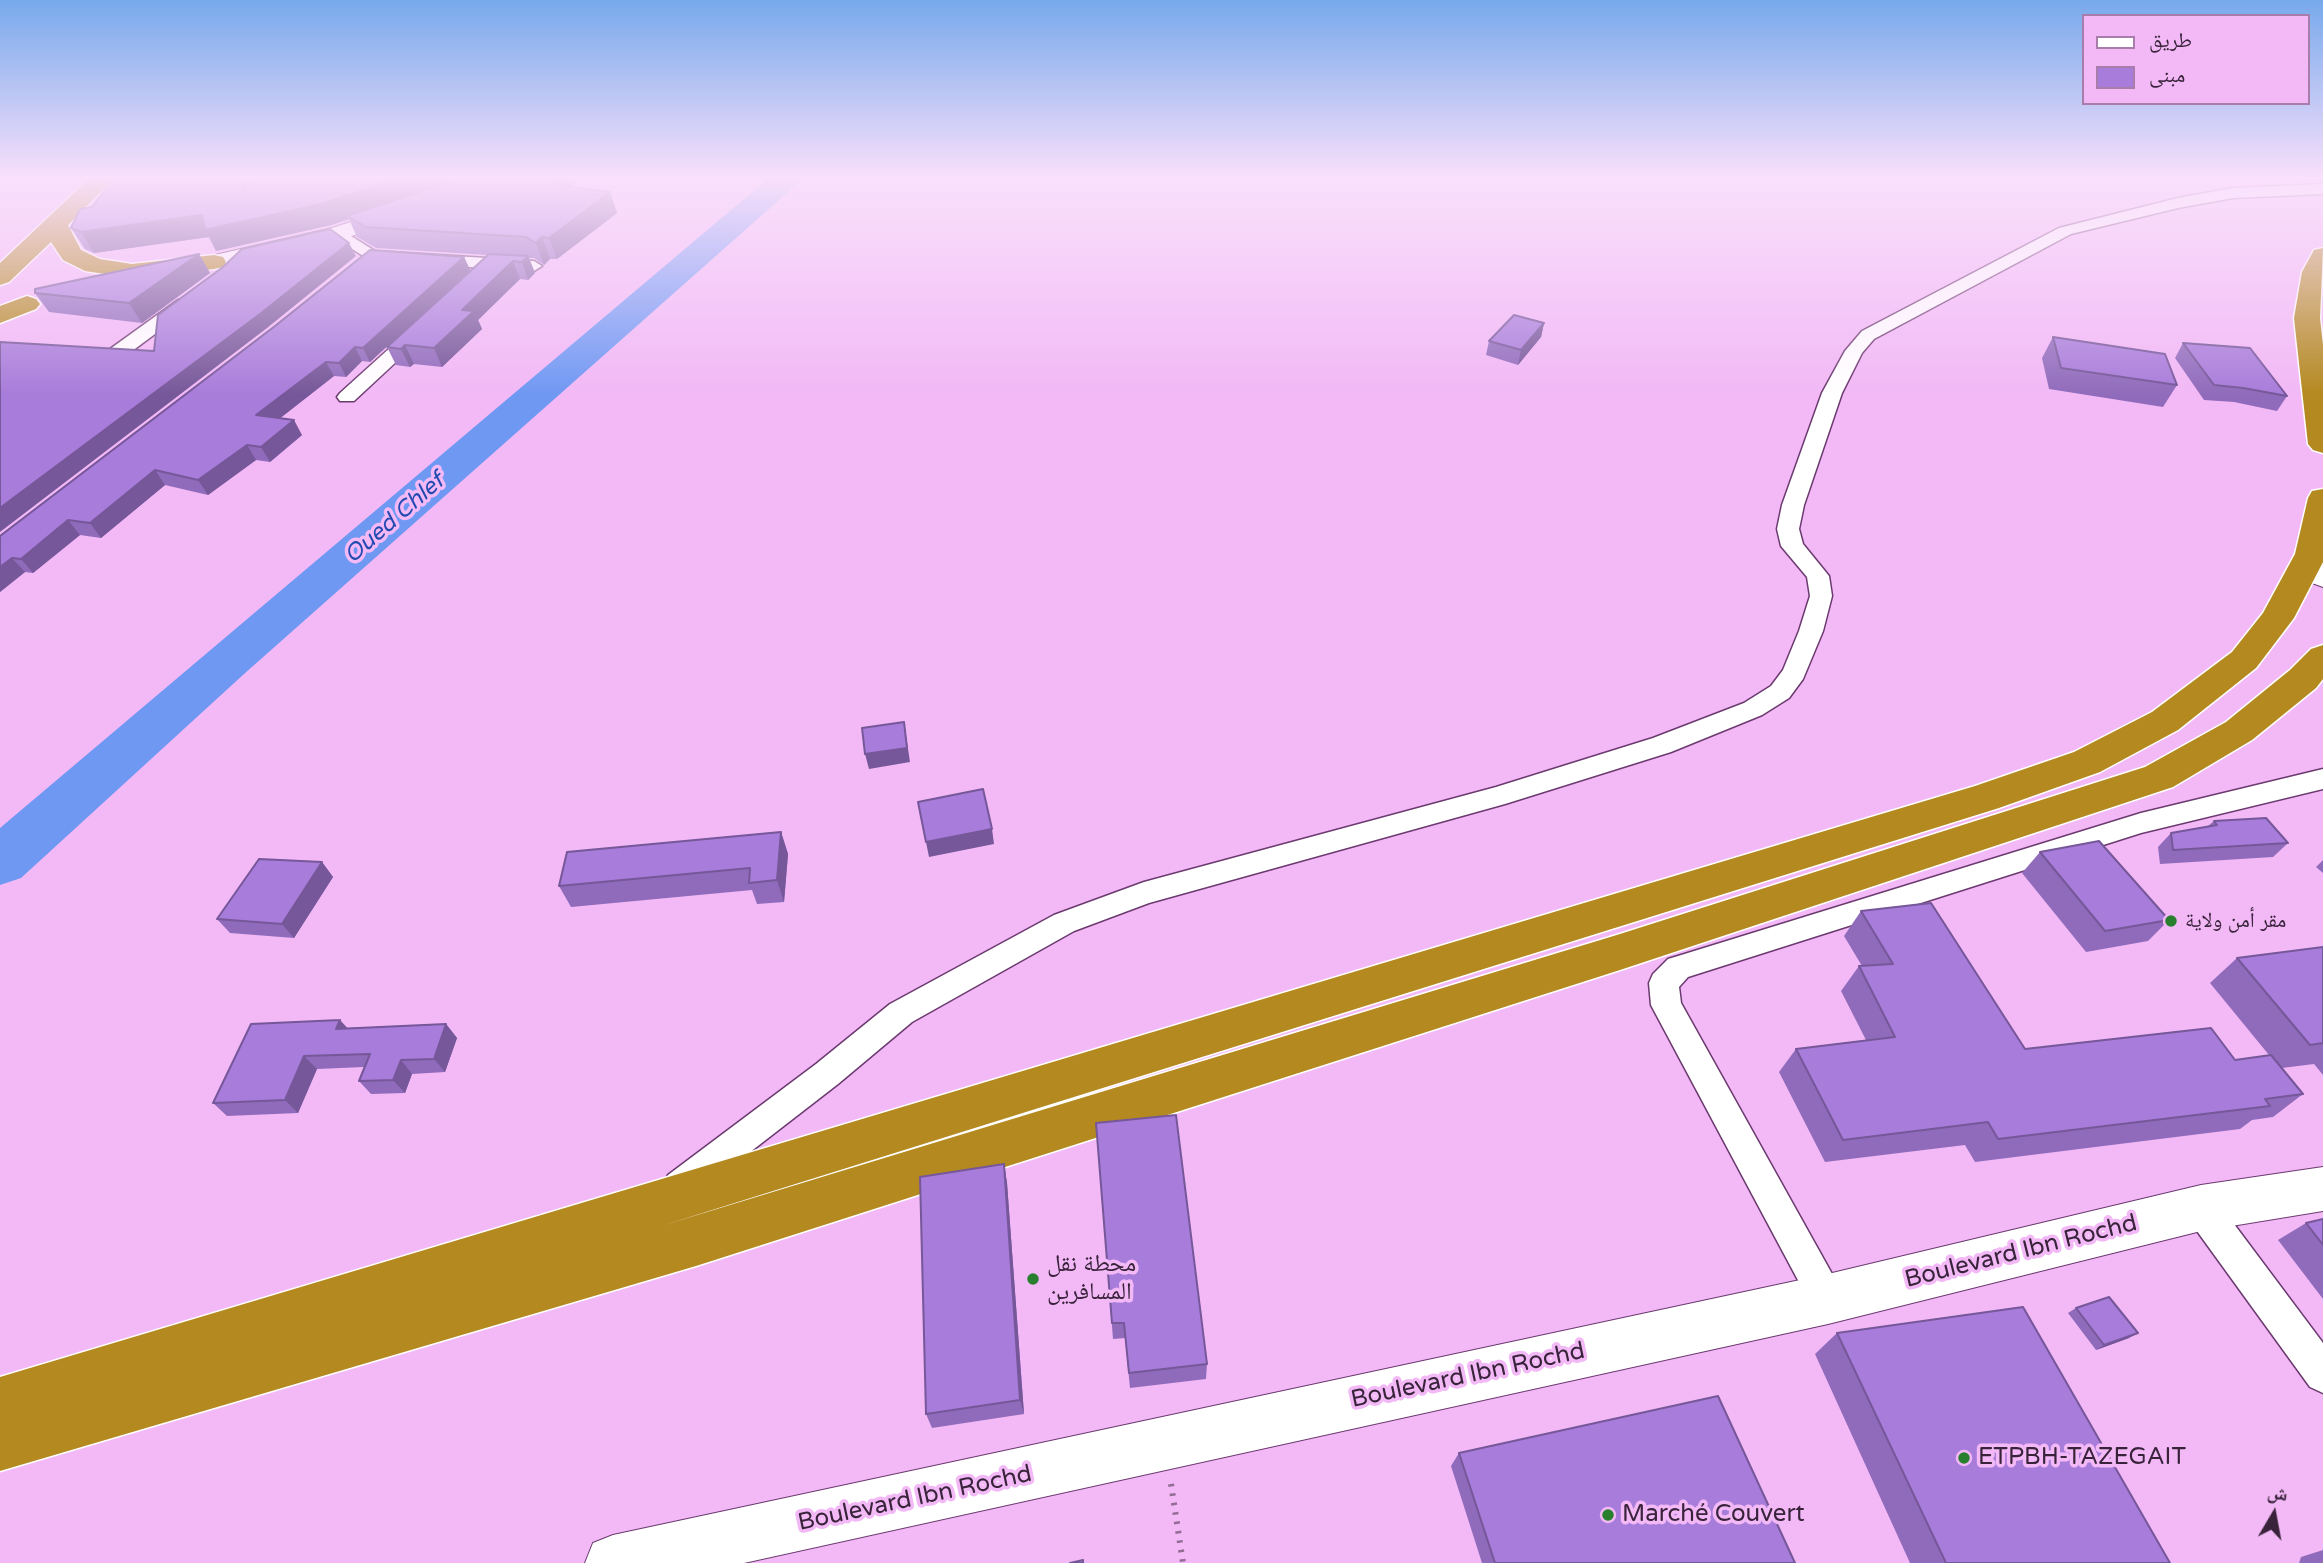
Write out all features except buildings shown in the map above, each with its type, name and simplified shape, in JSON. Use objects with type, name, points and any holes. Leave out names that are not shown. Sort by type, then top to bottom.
[{"type":"highway","points":[[1,276],[29,250]]},
{"type":"highway","points":[[68,250],[72,255],[94,266],[132,271],[218,269]]},
{"type":"highway","points":[[2323,256],[2314,272],[2307,318],[2323,444]]},
{"type":"highway","points":[[0,312],[39,302]]},
{"type":"highway","points":[[0,1405],[1985,798],[2087,762],[2165,721],[2244,660],[2315,565],[2323,498]]},
{"type":"highway","points":[[0,1443],[696,1241],[1607,956],[2159,777],[2239,731],[2303,679],[2323,657]]},
{"type":"street","points":[[100,288],[218,269],[245,255],[266,250]]},
{"type":"street","points":[[355,250],[366,261],[534,266]]},
{"type":"street","points":[[657,1204],[901,1013],[1064,923],[1144,893],[1509,793],[1662,745],[1753,709],[1780,692],[1794,673],[1811,631],[1821,596],[1818,576],[1792,546],[1788,529],[1793,505],[1832,393],[1854,351],[1868,335],[1889,321],[2028,250]]},
{"type":"street","points":[[471,282],[491,263]]},
{"type":"street","points":[[117,353],[201,292]]},
{"type":"street","points":[[347,397],[432,319]]},
{"type":"street","points":[[1828,1299],[1666,1005],[1664,983],[1678,968],[2141,823],[2323,779]]},
{"type":"street","name":"Boulevard Ibn Rochd","points":[[613,1563],[1828,1299],[2201,1208],[2323,1189]]},
{"type":"street","points":[[2201,1208],[2323,1374]]},
{"type":"path","points":[[1165,1445],[1183,1563]]},
{"type":"waterway","name":"Oued Chlef","points":[[0,862],[226,662],[704,250]]},
{"type":"place","name":"مقر أمن ولاية","points":[[2171,921]]},
{"type":"place","name":"محطة نقل المسافرين","points":[[1033,1279]]},
{"type":"place","name":"ETPBH-TAZEGAIT","points":[[1964,1458]]},
{"type":"place","name":"Marché Couvert","points":[[1608,1515]]}]
